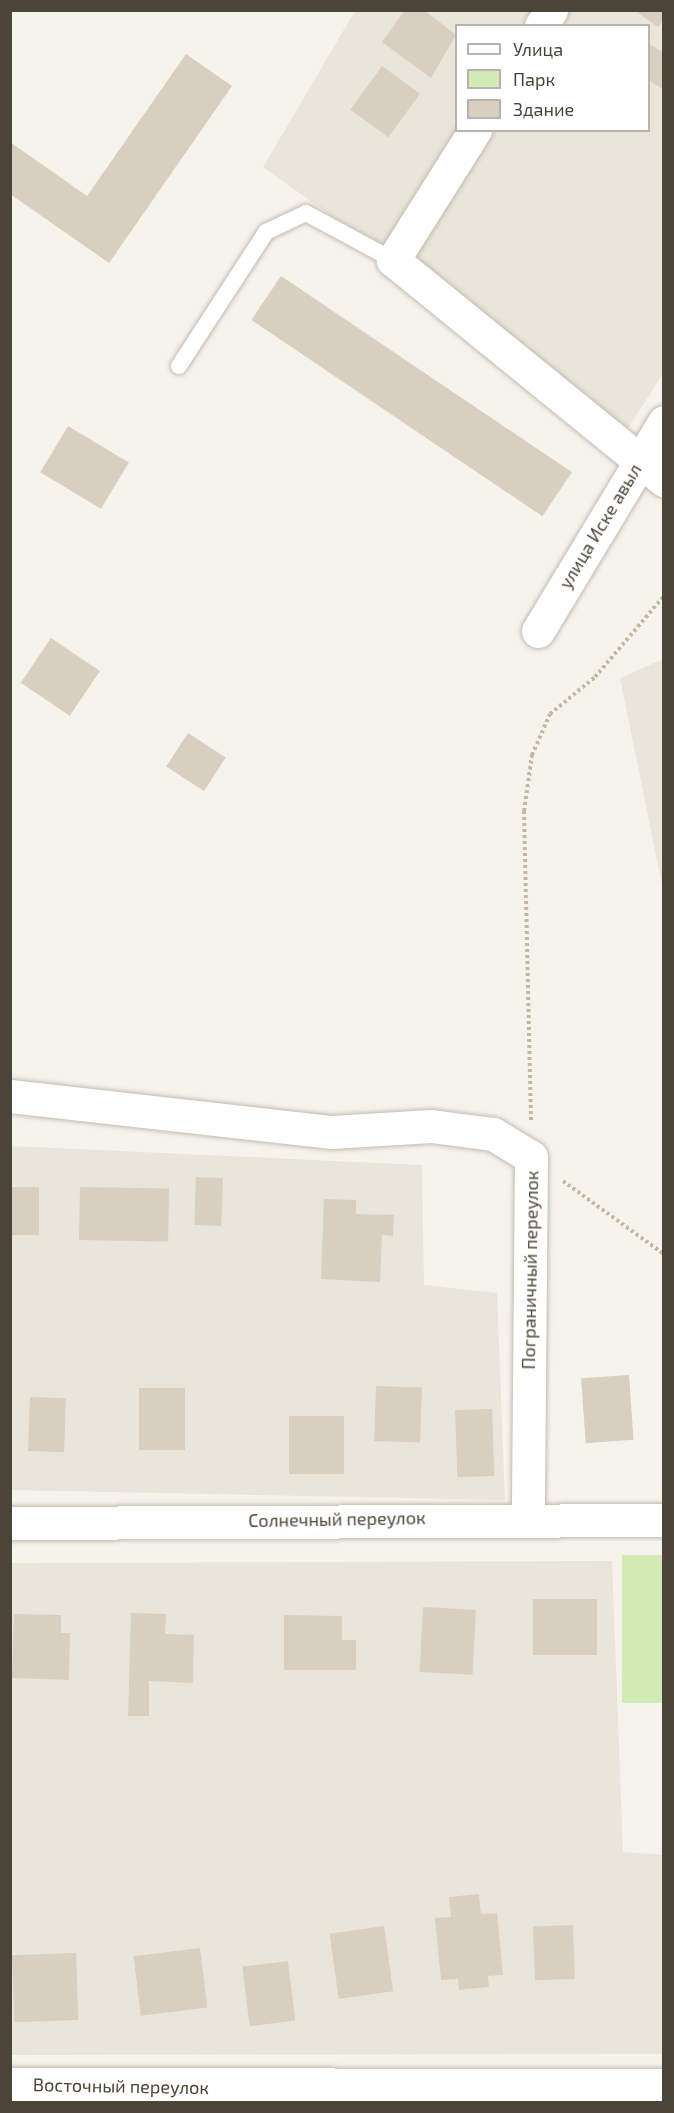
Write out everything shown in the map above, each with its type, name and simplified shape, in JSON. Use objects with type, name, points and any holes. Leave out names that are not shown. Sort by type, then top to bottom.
[{"type":"street","points":[[542,24],[551,10]]},
{"type":"street","points":[[474,132],[393,260],[652,470]]},
{"type":"street","name":"улица Иске авыл","points":[[538,631],[652,470],[663,422]]},
{"type":"street","name":"Пограничный переулок","points":[[10,1096],[332,1132],[441,1128],[493,1134],[531,1157],[528,1517]]},
{"type":"street","name":"Солнечный переулок","points":[[10,1523],[528,1517],[663,1520]]},
{"type":"street","name":"Восточный переулок","points":[[10,2084],[663,2085]]},
{"type":"lane","points":[[179,366],[266,232],[306,213],[393,260]]},
{"type":"path","points":[[663,596],[595,677],[550,714],[532,755],[524,811],[531,1157],[663,1254]]},
{"type":"shaded area","points":[[355,11],[663,11],[663,374],[628,428],[263,167]]},
{"type":"shaded area","points":[[663,659],[663,890],[620,678]]},
{"type":"shaded area","points":[[11,1146],[422,1165],[424,1285],[497,1293],[505,1500],[11,1490]]},
{"type":"shaded area","points":[[612,1561],[623,1852],[663,1855],[663,2054],[11,2055],[10,1563]]},
{"type":"green space","points":[[622,1555],[663,1555],[663,1703],[622,1703]]},
{"type":"building","points":[[405,10],[424,10],[455,34],[431,78],[382,42]]},
{"type":"building","points":[[634,10],[664,10],[664,19],[658,27]]},
{"type":"building","points":[[650,44],[664,53],[664,90],[650,81]]},
{"type":"building","points":[[186,54],[232,86],[109,263],[10,194],[10,142],[87,196]]},
{"type":"building","points":[[382,66],[420,94],[388,137],[350,110]]},
{"type":"building","points":[[281,276],[572,472],[542,516],[251,320]]},
{"type":"building","points":[[68,426],[129,463],[101,509],[40,472]]},
{"type":"building","points":[[51,638],[100,671],[70,716],[21,683]]},
{"type":"building","points":[[188,733],[226,758],[204,791],[166,767]]},
{"type":"building","points":[[196,1177],[223,1178],[221,1226],[194,1225]]},
{"type":"building","points":[[10,1187],[39,1187],[39,1235],[10,1235]]},
{"type":"building","points":[[80,1187],[169,1189],[168,1242],[79,1240]]},
{"type":"building","points":[[324,1199],[356,1200],[356,1214],[394,1215],[393,1236],[382,1235],[380,1282],[321,1279]]},
{"type":"building","points":[[629,1375],[634,1440],[586,1443],[581,1378]]},
{"type":"building","points":[[376,1386],[422,1388],[420,1443],[374,1441]]},
{"type":"building","points":[[139,1388],[185,1388],[185,1450],[139,1450]]},
{"type":"building","points":[[30,1397],[66,1398],[64,1452],[28,1451]]},
{"type":"building","points":[[492,1409],[494,1476],[457,1477],[455,1410]]},
{"type":"building","points":[[289,1416],[344,1416],[344,1474],[289,1474]]},
{"type":"building","points":[[533,1599],[597,1599],[597,1655],[533,1655]]},
{"type":"building","points":[[423,1607],[476,1610],[473,1675],[420,1672]]},
{"type":"building","points":[[131,1613],[166,1614],[165,1634],[194,1635],[193,1683],[149,1681],[149,1716],[128,1716]]},
{"type":"building","points":[[14,1614],[61,1615],[61,1633],[70,1633],[69,1680],[12,1678]]},
{"type":"building","points":[[284,1615],[342,1616],[342,1640],[356,1640],[356,1670],[284,1670]]},
{"type":"building","points":[[479,1894],[481,1914],[497,1913],[503,1975],[488,1976],[489,1987],[459,1990],[458,1979],[441,1980],[435,1918],[451,1917],[449,1897]]},
{"type":"building","points":[[573,1925],[575,1979],[535,1980],[533,1926]]},
{"type":"building","points":[[384,1926],[393,1991],[339,1999],[330,1934]]},
{"type":"building","points":[[200,1948],[207,2008],[141,2016],[133,1956]]},
{"type":"building","points":[[76,1953],[78,2020],[14,2022],[12,1955]]},
{"type":"building","points":[[288,1961],[295,2021],[250,2026],[242,1967]]}]
